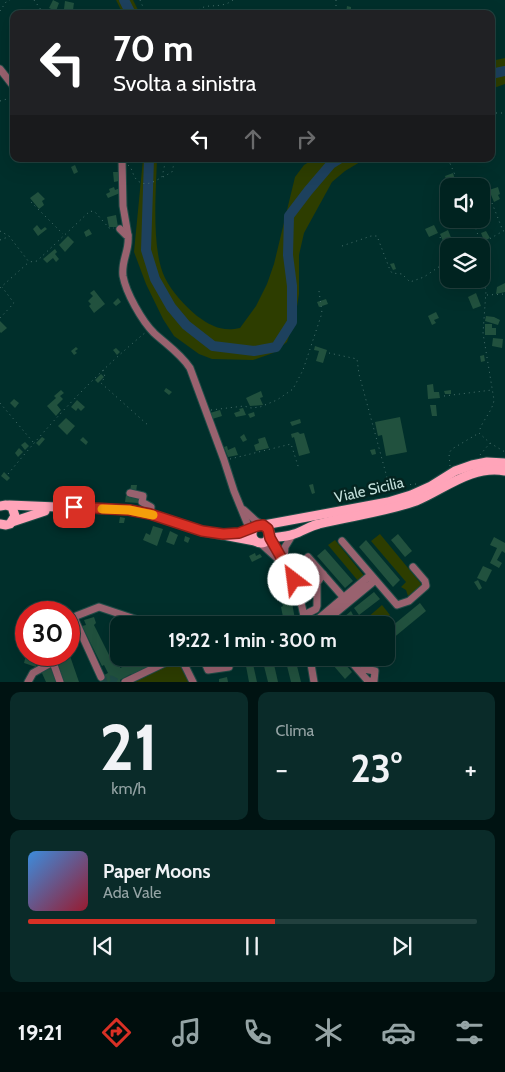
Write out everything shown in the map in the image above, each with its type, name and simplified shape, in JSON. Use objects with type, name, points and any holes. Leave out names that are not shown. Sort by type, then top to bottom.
[{"type":"main road","name":"Viale Sicilia","points":[[261,533],[411,495],[431,486],[455,471],[474,464],[505,462]]},
{"type":"main road","name":"Viale Sicilia","points":[[261,533],[292,534],[314,525],[390,509],[416,501],[475,472],[488,470],[505,471]]},
{"type":"main road","points":[[4,505],[129,510],[150,514],[194,529],[223,534],[261,533]]},
{"type":"main road","points":[[4,505],[15,513],[12,522]]},
{"type":"main road","points":[[0,524],[6,525],[36,513],[55,508]]},
{"type":"main road","points":[[223,534],[261,533]]},
{"type":"street","points":[[0,69],[10,81]]},
{"type":"street","points":[[122,162],[123,206],[129,242],[122,264],[125,287],[151,329],[182,356],[195,380],[239,504],[285,566],[298,589],[304,615],[316,609],[317,583],[323,574]]},
{"type":"street","points":[[120,228],[128,235]]},
{"type":"street","points":[[130,493],[143,496],[142,502],[151,507],[150,514]]},
{"type":"street","points":[[239,504],[256,521],[272,552],[285,566]]},
{"type":"street","points":[[285,566],[283,555],[292,534]]},
{"type":"street","points":[[342,542],[396,604],[409,601],[426,586],[426,583],[413,567]]},
{"type":"street","points":[[308,557],[344,598]]},
{"type":"street","points":[[322,616],[368,578],[373,578]]},
{"type":"street","points":[[333,616],[372,583],[373,578]]},
{"type":"street","points":[[100,680],[74,620],[76,616],[99,607],[126,616]]},
{"type":"street","points":[[28,682],[33,673],[51,663],[54,665],[60,682]]},
{"type":"street","points":[[125,682],[158,666]]},
{"type":"street","points":[[185,666],[193,682]]},
{"type":"street","points":[[206,666],[208,670],[229,667]]},
{"type":"street","points":[[311,666],[313,680]]},
{"type":"street","points":[[355,666],[361,672]]},
{"type":"path","points":[[0,11],[6,2],[10,0]]},
{"type":"path","points":[[198,10],[204,5],[227,5],[233,0]]},
{"type":"path","points":[[122,162],[133,169],[136,179],[145,184],[153,183],[172,172],[174,162]]},
{"type":"path","points":[[162,177],[165,162]]},
{"type":"path","points":[[449,162],[456,178]]},
{"type":"path","points":[[31,202],[64,234]]},
{"type":"path","points":[[490,239],[504,231],[492,203]]},
{"type":"path","points":[[0,318],[14,303],[1,287],[29,262],[37,261],[90,211],[95,212],[109,228],[120,228]]},
{"type":"path","points":[[0,231],[9,236],[29,262]]},
{"type":"path","points":[[0,240],[9,236]]},
{"type":"path","points":[[342,246],[376,236],[392,273],[402,274],[410,282],[424,277],[440,266]]},
{"type":"path","points":[[450,468],[449,453],[452,449],[480,433],[480,429],[492,411],[493,390],[483,333],[485,288]]},
{"type":"path","points":[[206,411],[221,407],[244,406],[260,408],[277,400],[293,389],[303,370],[322,312],[319,291]]},
{"type":"path","points":[[486,295],[505,294]]},
{"type":"path","points":[[8,474],[34,442],[103,370],[151,329]]},
{"type":"path","points":[[330,353],[357,359],[359,374],[389,485],[418,484]]},
{"type":"path","points":[[103,370],[106,374],[101,383],[149,426]]},
{"type":"path","points":[[444,396],[493,390]]},
{"type":"path","points":[[0,403],[34,442]]},
{"type":"path","points":[[480,433],[490,443],[505,452]]},
{"type":"path","points":[[474,464],[481,452],[490,443]]},
{"type":"path","points":[[224,460],[291,444],[299,469]]},
{"type":"green space","points":[[116,0],[133,0],[138,10],[121,10]]},
{"type":"green space","points":[[505,58],[505,84],[495,88],[495,60]]},
{"type":"green space","points":[[143,162],[157,162],[156,236],[165,278],[179,298],[197,316],[222,329],[240,328],[256,306],[267,284],[274,264],[295,177],[304,165],[309,162],[360,162],[332,182],[304,233],[299,255],[299,294],[295,319],[287,342],[273,353],[253,360],[212,359],[199,354],[174,336],[163,319],[146,284],[134,252]]},
{"type":"green space","points":[[380,534],[422,585],[408,596],[406,590],[401,587],[406,582],[371,541]]},
{"type":"green space","points":[[335,540],[365,577],[359,582],[328,545]]},
{"type":"green space","points":[[309,563],[319,576],[308,591],[298,571]]},
{"type":"green space","points":[[382,605],[390,615],[389,616],[369,616]]},
{"type":"green space","points":[[163,666],[181,666],[189,682],[131,682]]},
{"type":"building","points":[[53,0],[59,3],[56,10],[49,8]]},
{"type":"building","points":[[65,1],[74,3],[73,10],[64,9]]},
{"type":"building","points":[[75,165],[78,172],[74,174],[71,167]]},
{"type":"building","points":[[113,172],[118,172],[119,181],[114,182]]},
{"type":"building","points":[[453,173],[454,178],[446,178],[445,176]]},
{"type":"building","points":[[114,187],[115,190],[120,188],[120,193],[108,198],[106,194],[110,192],[109,189]]},
{"type":"building","points":[[498,187],[500,199],[494,202],[490,190]]},
{"type":"building","points":[[38,192],[45,199],[42,201],[44,205],[39,209],[30,198]]},
{"type":"building","points":[[116,215],[118,227],[109,227],[107,217]]},
{"type":"building","points":[[37,225],[41,230],[45,227],[47,229],[38,236],[33,229]]},
{"type":"building","points":[[434,225],[438,233],[429,237],[425,229]]},
{"type":"building","points":[[89,229],[92,234],[86,237],[84,232]]},
{"type":"building","points":[[448,230],[451,238],[442,238],[440,234]]},
{"type":"building","points":[[486,231],[490,238],[483,238],[481,233]]},
{"type":"building","points":[[68,236],[74,242],[65,252],[59,245]]},
{"type":"building","points":[[55,249],[57,252],[55,254],[59,259],[56,262],[53,258],[47,263],[43,259]]},
{"type":"building","points":[[394,263],[396,269],[393,270],[390,264]]},
{"type":"building","points":[[505,283],[505,292],[496,294],[497,287]]},
{"type":"building","points":[[94,290],[105,304],[94,313],[88,301],[93,296],[90,293]]},
{"type":"building","points":[[476,293],[481,306],[473,309],[468,297]]},
{"type":"building","points":[[118,298],[121,302],[116,306],[113,303]]},
{"type":"building","points":[[326,299],[328,304],[319,307],[317,302]]},
{"type":"building","points":[[436,312],[439,318],[434,320],[436,323],[432,325],[428,316]]},
{"type":"building","points":[[486,316],[500,320],[498,325],[485,321]]},
{"type":"building","points":[[0,321],[7,328],[1,333],[0,332]]},
{"type":"building","points":[[485,324],[492,324],[492,328],[496,328],[496,335],[485,335]]},
{"type":"building","points":[[493,338],[503,339],[502,348],[492,346]]},
{"type":"building","points":[[315,346],[327,350],[323,363],[316,361],[319,351],[314,350]]},
{"type":"building","points":[[76,347],[78,349],[75,351],[77,353],[74,355],[71,351]]},
{"type":"building","points":[[116,348],[120,352],[117,355],[113,350]]},
{"type":"building","points":[[484,355],[485,361],[481,362],[480,356]]},
{"type":"building","points":[[101,374],[104,377],[98,383],[95,380]]},
{"type":"building","points":[[433,384],[434,392],[439,392],[440,398],[428,399],[427,385]]},
{"type":"building","points":[[166,388],[172,392],[169,395],[164,391]]},
{"type":"building","points":[[61,390],[64,393],[60,396],[63,399],[57,405],[61,410],[56,416],[47,406],[56,398],[54,396]]},
{"type":"building","points":[[451,390],[451,394],[445,394],[444,391]]},
{"type":"building","points":[[261,391],[263,397],[260,398],[263,405],[250,406],[246,398]]},
{"type":"building","points":[[14,399],[19,403],[15,408],[10,403]]},
{"type":"building","points":[[77,400],[85,407],[81,411],[78,408],[76,411],[71,407]]},
{"type":"building","points":[[430,405],[436,405],[437,416],[432,416]]},
{"type":"building","points":[[243,408],[246,415],[236,417],[234,413]]},
{"type":"building","points":[[220,410],[222,416],[212,419],[210,413]]},
{"type":"building","points":[[254,412],[255,416],[250,418],[248,414]]},
{"type":"building","points":[[400,417],[407,452],[386,456],[382,435],[378,436],[375,422]]},
{"type":"building","points":[[66,418],[75,426],[67,435],[58,426]]},
{"type":"building","points":[[300,419],[301,423],[292,426],[290,422]]},
{"type":"building","points":[[298,432],[300,434],[304,433],[310,453],[299,456],[294,437],[292,438],[291,434]]},
{"type":"building","points":[[244,434],[247,440],[243,442],[240,437]]},
{"type":"building","points":[[42,437],[45,439],[39,446],[36,443]]},
{"type":"building","points":[[83,437],[88,442],[86,445],[80,440]]},
{"type":"building","points":[[265,437],[269,448],[256,451],[254,445],[259,443],[258,439]]},
{"type":"building","points":[[25,442],[29,446],[25,450],[21,445]]},
{"type":"building","points":[[227,446],[228,450],[235,447],[238,455],[228,457],[224,447]]},
{"type":"building","points":[[19,448],[23,452],[18,457],[15,453]]},
{"type":"building","points":[[375,449],[376,454],[372,455],[370,450]]},
{"type":"building","points":[[4,472],[10,478],[7,481],[1,476]]},
{"type":"building","points":[[313,484],[315,493],[312,494],[309,485]]},
{"type":"building","points":[[131,485],[137,485],[136,492],[130,492]]},
{"type":"building","points":[[126,495],[139,497],[138,503],[125,502]]},
{"type":"building","points":[[120,517],[125,518],[124,523],[119,523]]},
{"type":"building","points":[[153,526],[163,529],[157,546],[143,540],[146,533],[150,535]]},
{"type":"building","points":[[170,531],[178,535],[174,545],[166,542]]},
{"type":"building","points":[[398,534],[412,551],[405,557],[391,540]]},
{"type":"building","points":[[185,536],[190,538],[188,543],[184,541]]},
{"type":"building","points":[[494,537],[505,543],[505,553],[502,551],[497,560],[502,563],[499,568],[490,563],[497,548],[490,545]]},
{"type":"building","points":[[366,540],[400,580],[393,587],[359,547]]},
{"type":"building","points":[[325,549],[353,581],[345,588],[317,556]]},
{"type":"building","points":[[255,553],[256,556],[260,554],[262,557],[252,562],[249,556]]},
{"type":"building","points":[[483,566],[492,570],[486,582],[477,578]]},
{"type":"building","points":[[478,580],[482,588],[479,590],[474,582]]},
{"type":"building","points":[[374,592],[380,599],[359,615],[354,608]]},
{"type":"building","points":[[291,597],[294,616],[283,616],[281,599]]},
{"type":"building","points":[[420,603],[426,611],[395,637],[395,624]]},
{"type":"building","points":[[351,611],[353,615],[352,616],[345,616]]},
{"type":"building","points":[[94,617],[96,623],[94,625],[110,654],[110,666],[120,666],[120,668],[125,666],[155,666],[132,677],[131,674],[120,680],[121,682],[100,682],[98,678],[108,673],[104,665],[102,666],[82,626],[86,625],[84,620]]},
{"type":"building","points":[[59,666],[73,666],[79,682],[64,682]]},
{"type":"building","points":[[246,666],[253,666],[257,682],[249,682]]},
{"type":"building","points":[[264,666],[274,666],[278,682],[268,682]]},
{"type":"building","points":[[287,666],[297,666],[301,682],[291,682]]},
{"type":"building","points":[[334,666],[347,666],[352,672],[345,679]]},
{"type":"building","points":[[51,667],[56,682],[46,682],[41,671]]},
{"type":"building","points":[[227,677],[228,682],[219,682],[219,679]]},
{"type":"waterway","points":[[124,0],[129,10]]},
{"type":"waterway","points":[[495,73],[505,71]]},
{"type":"waterway","points":[[149,162],[146,250],[155,279],[171,307],[186,325],[213,346],[254,351],[276,347],[292,322],[292,286],[288,255],[289,216],[334,162]]},
{"type":"tunnel","points":[[100,681],[111,679],[117,682]]},
{"type":"slow traffic","points":[[102,509],[129,510],[153,515]]},
{"type":"route","points":[[74,507],[129,510],[150,514],[202,531],[223,534],[239,533],[263,525],[268,529],[270,538],[294,580]]}]
